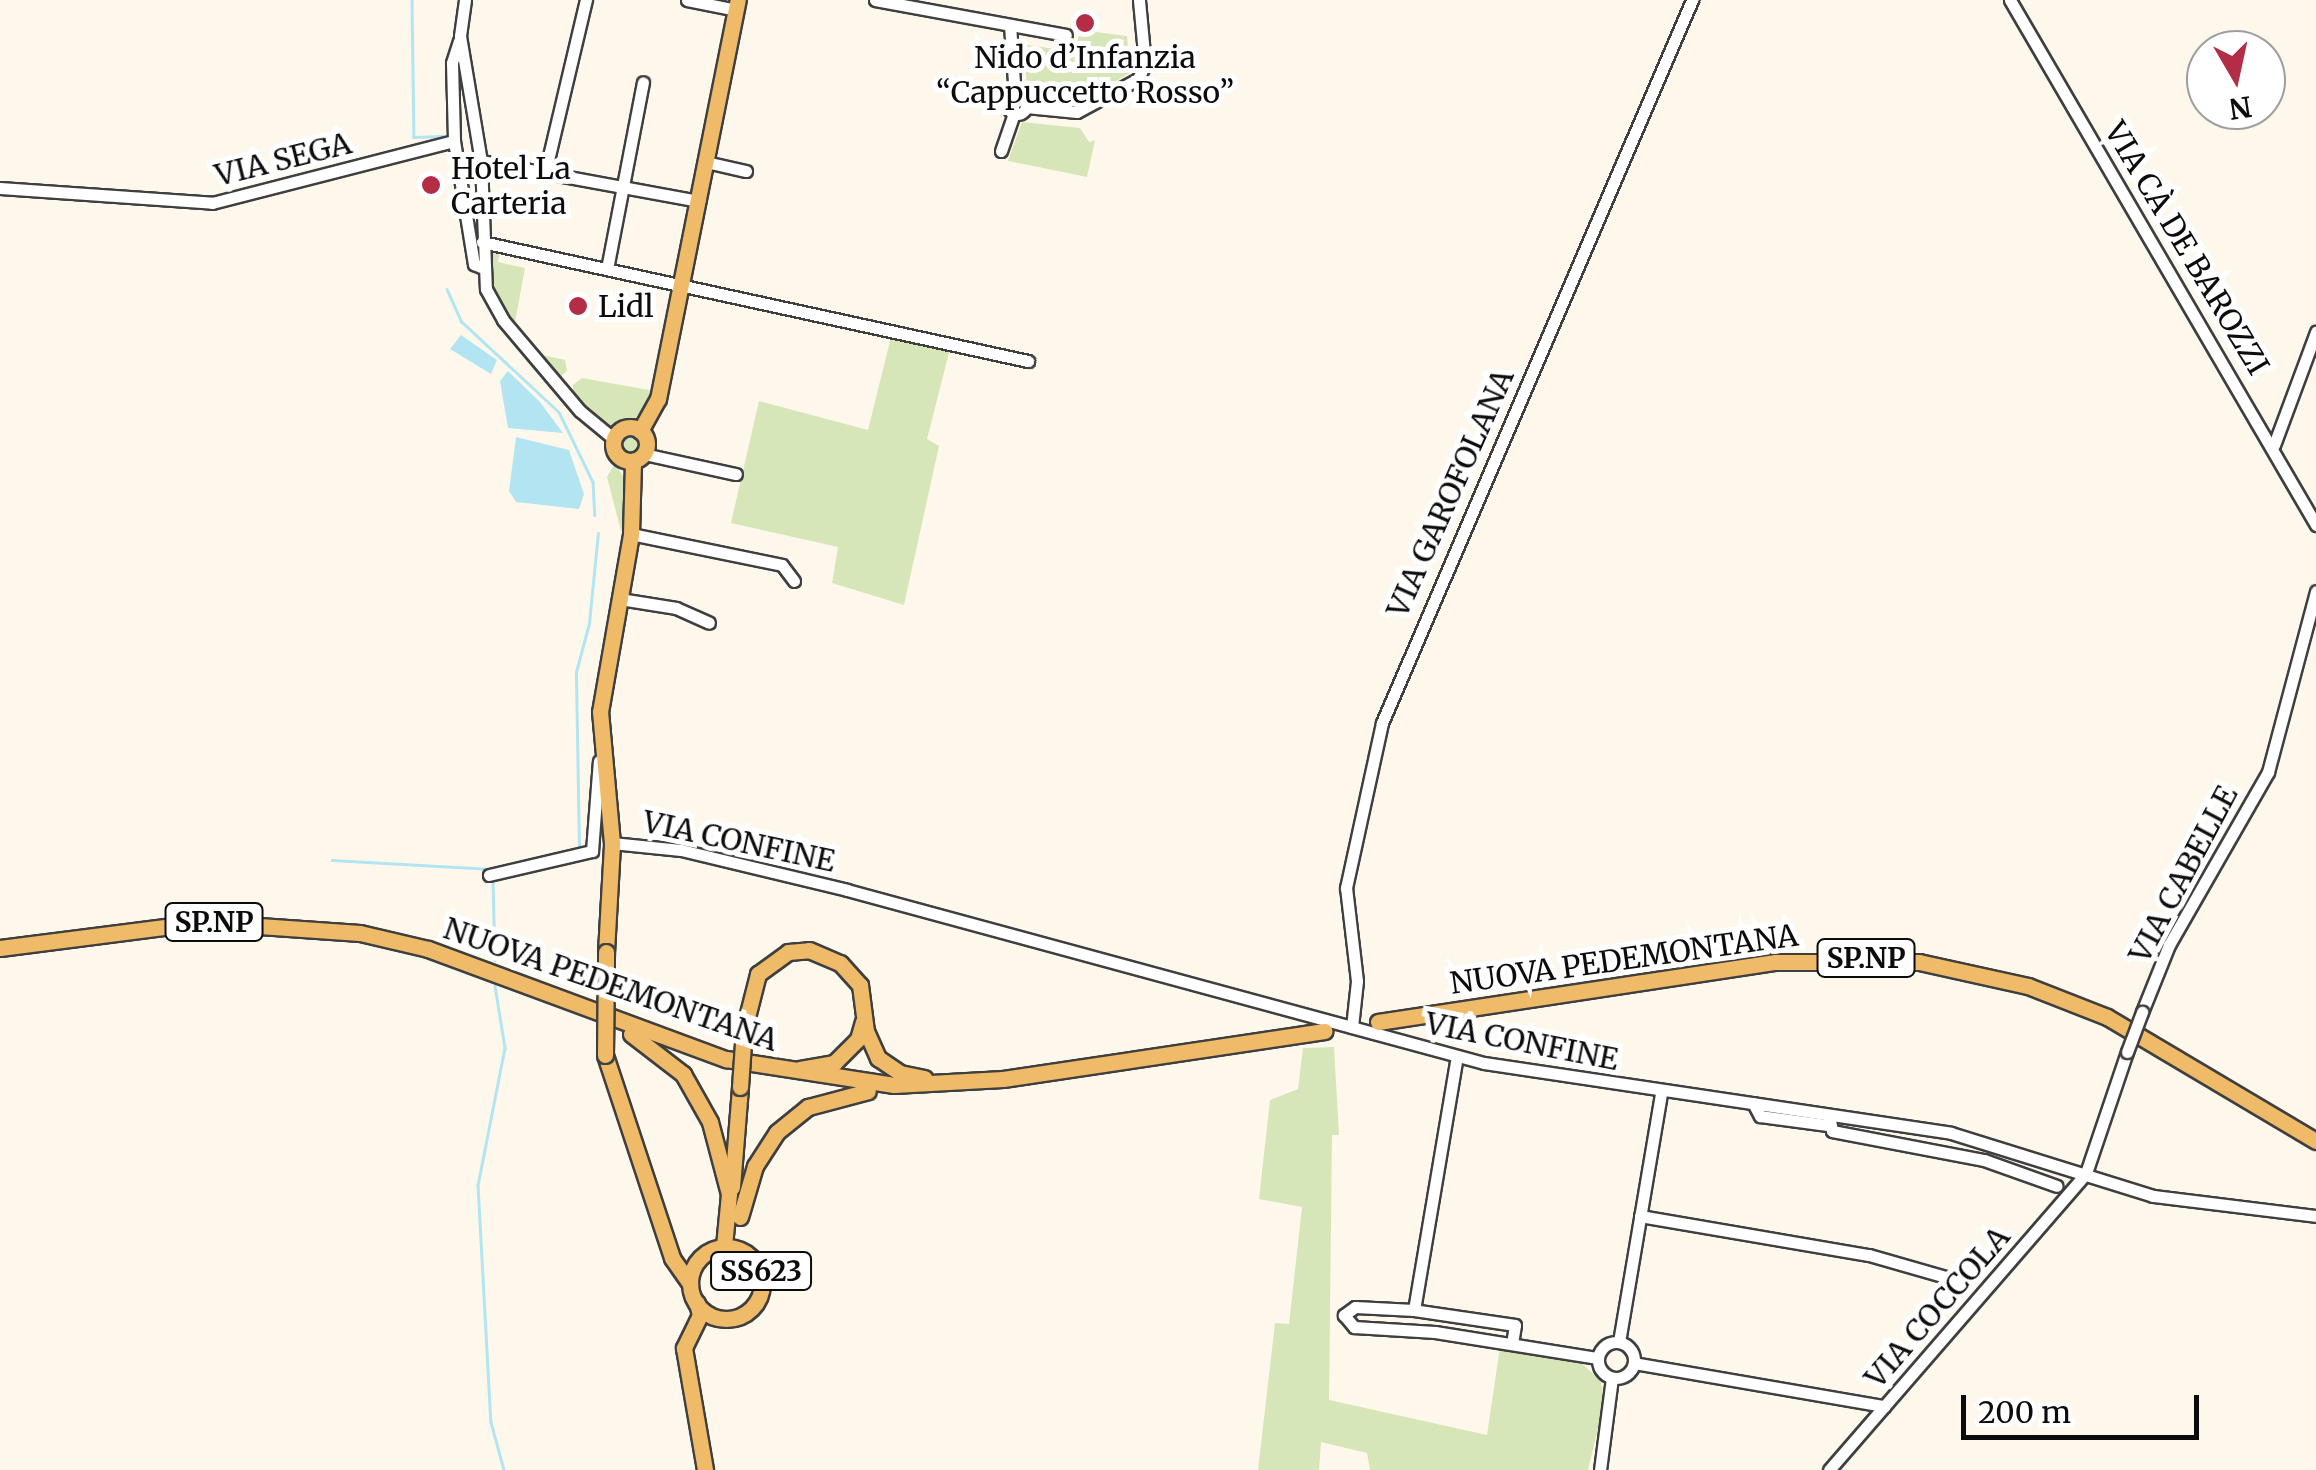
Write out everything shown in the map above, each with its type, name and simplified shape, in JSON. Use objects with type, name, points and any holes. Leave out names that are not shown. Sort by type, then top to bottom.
[{"type":"main road","points":[[612,844],[600,712],[631,534],[640,430],[658,399],[736,5]]},
{"type":"main road","points":[[638,457],[617,455],[614,438],[627,428],[640,430]]},
{"type":"main road","name":"SS623","points":[[612,844],[605,1055],[666,1242],[690,1284],[700,1315],[684,1348],[704,1470]]},
{"type":"main road","name":"NUOVA PEDEMONTANA","points":[[0,948],[166,924],[304,925],[428,949],[612,1020],[760,1069],[876,1084],[981,1082],[1324,1031]]},
{"type":"main road","points":[[735,1216],[734,1165],[744,1028],[758,974],[788,952],[809,950],[852,973],[878,1058],[914,1078],[1108,1064]]},
{"type":"main road","name":"NUOVA PEDEMONTANA","points":[[1378,1022],[1776,962],[1919,962],[2028,986],[2107,1017],[2316,1141]]},
{"type":"main road","points":[[760,1069],[834,1063],[858,1039],[864,1018]]},
{"type":"main road","points":[[612,1020],[666,1057],[699,1097],[721,1158],[744,1251]]},
{"type":"main road","points":[[724,1246],[764,1149],[808,1107],[844,1094],[938,1091],[981,1082]]},
{"type":"main road","name":"SS623","points":[[666,1242],[686,1258],[724,1246],[744,1251],[762,1274],[761,1294],[746,1313],[720,1318],[699,1332],[686,1359]]},
{"type":"main road","name":"SS623","points":[[690,1284],[702,1255]]},
{"type":"main road","name":"SS623","points":[[696,1303],[720,1318]]},
{"type":"street","points":[[465,0],[452,63],[454,141],[474,264],[483,268]]},
{"type":"street","points":[[544,173],[586,0]]},
{"type":"street","points":[[686,0],[736,5]]},
{"type":"street","points":[[876,0],[1066,35]]},
{"type":"street","points":[[1015,96],[1026,106],[1077,112],[1138,80],[1145,64],[1139,0]]},
{"type":"street","name":"VIA GAROFOLANA","points":[[1352,1027],[1357,981],[1345,897],[1382,724],[1692,0]]},
{"type":"street","name":"VIA CÀ DE BAROZZI","points":[[2010,0],[2274,444],[2316,525]]},
{"type":"street","points":[[1010,25],[1015,96],[1008,106],[1014,114]]},
{"type":"street","points":[[460,36],[481,161],[483,268],[503,320],[589,420],[614,438]]},
{"type":"street","points":[[607,269],[643,82]]},
{"type":"street","points":[[1001,152],[1014,114],[1026,106]]},
{"type":"street","name":"VIA SEGA","points":[[0,188],[212,203],[454,141]]},
{"type":"street","points":[[481,161],[699,201]]},
{"type":"street","points":[[706,162],[746,171]]},
{"type":"street","points":[[482,242],[1028,360]]},
{"type":"street","points":[[2274,444],[2316,332]]},
{"type":"street","points":[[638,457],[736,474]]},
{"type":"street","points":[[631,534],[782,564],[794,581]]},
{"type":"street","name":"VIA CABELLE","points":[[2083,1176],[2169,945],[2268,772],[2316,591]]},
{"type":"street","points":[[620,599],[676,608],[709,624]]},
{"type":"street","name":"VIA CONFINE","points":[[492,876],[592,850],[602,737]]},
{"type":"street","name":"VIA CONFINE","points":[[612,844],[647,844],[848,890],[1456,1057],[1988,1143],[2153,1196],[2316,1216]]},
{"type":"street","points":[[1414,1310],[1456,1057]]},
{"type":"street","points":[[1620,1342],[1661,1093]]},
{"type":"street","points":[[1828,1120],[1984,1160],[2057,1186]]},
{"type":"street","points":[[1984,1160],[1988,1143]]},
{"type":"street","name":"VIA COCCOLA","points":[[1829,1470],[2083,1176]]},
{"type":"street","points":[[1640,1216],[1862,1254],[1963,1282]]},
{"type":"street","points":[[1512,1344],[1515,1325],[1414,1310],[1354,1307],[1345,1320],[1354,1327],[1512,1344],[1598,1358],[1612,1378],[1600,1470]]},
{"type":"street","points":[[1598,1358],[1605,1345],[1620,1342]]},
{"type":"street","points":[[1612,1378],[1626,1375],[1634,1363],[1632,1352],[1620,1342]]},
{"type":"street","points":[[1634,1363],[1884,1406]]},
{"type":"green space","points":[[1080,30],[1127,36],[1130,73],[1072,106],[1029,100],[1022,44],[1075,52]]},
{"type":"green space","points":[[1022,122],[1080,128],[1089,142],[1095,140],[1087,177],[1008,161]]},
{"type":"green space","points":[[491,253],[500,253],[498,262],[525,268],[515,322],[542,355],[565,360],[567,371],[561,376],[507,323],[489,289]]},
{"type":"green space","points":[[892,333],[951,345],[927,439],[939,446],[904,605],[832,583],[838,547],[731,523],[759,401],[868,430]]},
{"type":"green space","points":[[582,378],[649,390],[652,397],[632,422],[603,428],[573,398],[573,385]]},
{"type":"green space","points":[[631,433],[640,436],[640,454],[631,457],[622,454],[619,445],[622,436]]},
{"type":"green space","points":[[615,463],[627,483],[626,530],[621,531],[607,477]]},
{"type":"green space","points":[[1334,1047],[1339,1135],[1332,1135],[1329,1400],[1487,1435],[1500,1347],[1579,1361],[1601,1381],[1604,1403],[1588,1470],[1370,1470],[1367,1453],[1321,1442],[1319,1470],[1258,1470],[1275,1323],[1289,1324],[1302,1207],[1259,1199],[1270,1100],[1298,1089],[1303,1048]]},
{"type":"water","points":[[461,335],[497,360],[491,374],[450,349]]},
{"type":"water","points":[[508,371],[540,402],[563,433],[508,428],[500,381]]},
{"type":"water","points":[[516,437],[569,450],[584,494],[579,509],[516,502],[509,491]]},
{"type":"waterway","points":[[412,0],[414,137],[443,136]]},
{"type":"waterway","points":[[447,289],[461,321],[559,412],[593,482],[595,515]]},
{"type":"waterway","points":[[579,849],[576,672],[589,623],[598,533]]},
{"type":"waterway","points":[[332,860],[491,869]]},
{"type":"waterway","points":[[493,881],[495,960]]},
{"type":"waterway","points":[[495,986],[505,1048],[478,1185],[491,1422],[504,1470]]},
{"type":"place","name":"Nido d’Infanzia “Cappuccetto Rosso”","points":[[1085,23]]},
{"type":"place","name":"Hotel La Carteria","points":[[431,185]]},
{"type":"place","name":"Lidl","points":[[578,306]]}]
